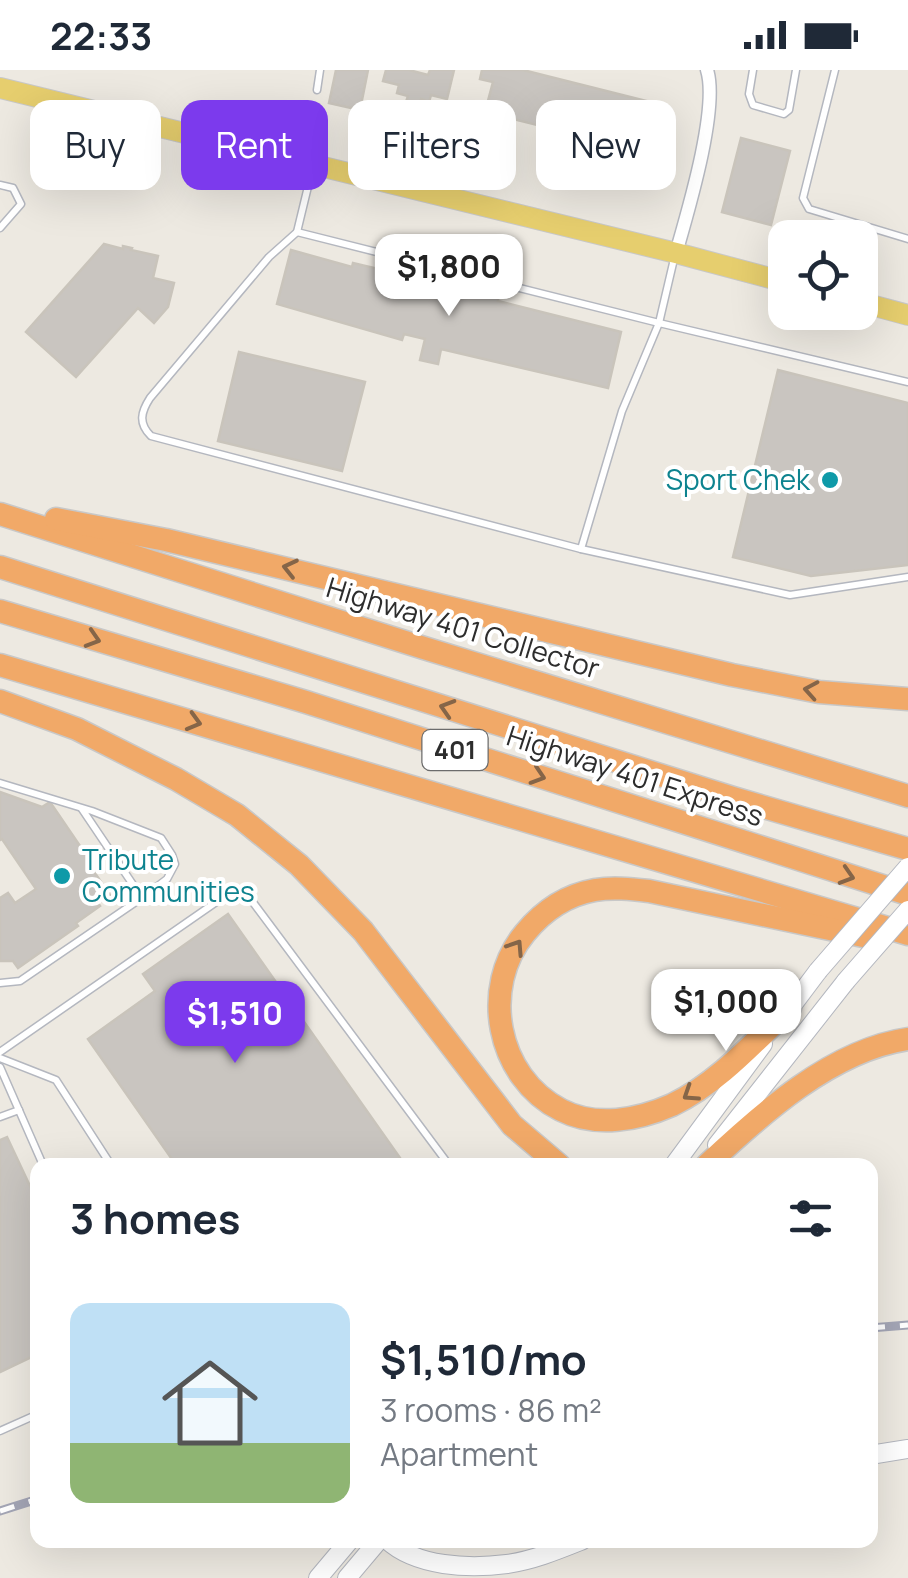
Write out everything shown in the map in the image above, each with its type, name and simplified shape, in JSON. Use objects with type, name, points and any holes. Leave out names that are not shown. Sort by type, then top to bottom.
[{"type":"highway","points":[[0,511],[166,540],[732,675],[818,692],[908,699]]},
{"type":"highway","name":"Highway 401 Collector","points":[[0,511],[406,642],[908,796]]},
{"type":"highway","name":"Highway 401 Express","points":[[0,566],[908,850]]},
{"type":"highway","name":"Highway 401 Express","points":[[0,611],[306,702],[908,894]]},
{"type":"highway","name":"401","points":[[0,665],[908,934]]},
{"type":"highway","points":[[0,701],[77,730],[176,779],[237,815],[299,865],[363,931],[512,1125],[551,1158]]},
{"type":"highway","points":[[790,1008],[730,1065],[688,1096],[638,1117],[594,1119],[562,1110],[531,1086],[505,1042],[500,1027],[499,990],[510,953],[533,923],[572,896],[597,890],[648,890],[908,942]]},
{"type":"highway","points":[[712,1158],[771,1106],[835,1065],[908,1039]]},
{"type":"main road","points":[[0,88],[181,132]]},
{"type":"main road","points":[[328,168],[768,277]]},
{"type":"main road","points":[[878,307],[908,315]]},
{"type":"main road","points":[[679,1158],[818,971],[908,867]]},
{"type":"main road","points":[[709,1158],[846,981],[908,910]]},
{"type":"main road","points":[[878,1454],[908,1449]]},
{"type":"main road","points":[[318,1578],[343,1548]]},
{"type":"main road","points":[[346,1578],[372,1548]]},
{"type":"main road","points":[[396,1548],[401,1553],[447,1564],[484,1565],[508,1564],[562,1548]]},
{"type":"street","points":[[676,252],[710,112],[707,70]]},
{"type":"lane","points":[[316,90],[320,70]]},
{"type":"lane","points":[[753,70],[749,94],[753,106],[784,114],[796,70]]},
{"type":"lane","points":[[835,70],[803,198],[808,209],[908,238]]},
{"type":"lane","points":[[0,185],[13,188],[21,204],[0,228]]},
{"type":"lane","points":[[307,190],[297,232],[269,257],[150,398],[141,421],[150,436],[581,549],[790,595],[908,577]]},
{"type":"lane","points":[[297,232],[908,382]]},
{"type":"lane","points":[[581,549],[622,411],[658,323],[676,252]]},
{"type":"lane","points":[[0,783],[162,838],[175,864],[167,880],[20,982],[0,983],[0,996]]},
{"type":"lane","points":[[82,808],[142,898]]},
{"type":"lane","points":[[0,1055],[222,898],[240,894],[252,901],[443,1158]]},
{"type":"lane","points":[[0,1055],[56,1080],[106,1158]]},
{"type":"lane","points":[[0,1067],[40,1158]]},
{"type":"lane","points":[[0,1116],[19,1110]]},
{"type":"lane","points":[[0,1431],[30,1418]]},
{"type":"building","points":[[336,70],[368,70],[362,100],[348,100],[348,107],[329,103]]},
{"type":"building","points":[[386,70],[428,75],[430,70],[454,70],[447,99],[431,95],[430,100],[407,100],[408,96],[397,93],[399,85],[383,81]]},
{"type":"building","points":[[482,70],[523,70],[642,100],[536,100],[536,125],[516,120],[516,100],[488,100],[493,82],[480,79]]},
{"type":"building","points":[[741,138],[790,151],[768,224],[722,212]]},
{"type":"building","points":[[104,244],[158,256],[153,278],[174,283],[168,307],[154,323],[138,308],[76,377],[26,332]]},
{"type":"building","points":[[291,250],[352,267],[353,263],[412,277],[412,273],[499,293],[498,301],[621,332],[608,388],[441,349],[438,364],[420,360],[425,339],[404,334],[402,340],[277,304]]},
{"type":"building","points":[[239,352],[365,382],[342,471],[218,441]]},
{"type":"building","name":"Sport Chek","points":[[778,370],[908,403],[908,565],[811,576],[733,557]]},
{"type":"building","name":"Tribute Communities","points":[[0,792],[42,807],[50,802],[110,895],[76,923],[78,926],[18,968],[13,961],[0,961],[0,898],[8,893],[15,903],[36,889],[0,840]]},
{"type":"building","points":[[228,914],[400,1158],[171,1158],[88,1039],[155,991],[143,974]]},
{"type":"building","points":[[7,1137],[30,1186],[30,1358],[0,1372],[0,1140]]},
{"type":"railway","points":[[878,1327],[908,1325]]},
{"type":"railway","points":[[0,1511],[30,1502]]},
{"type":"place","name":"Sport Chek","points":[[830,480]]},
{"type":"place","name":"Tribute Communities","points":[[62,876]]}]
